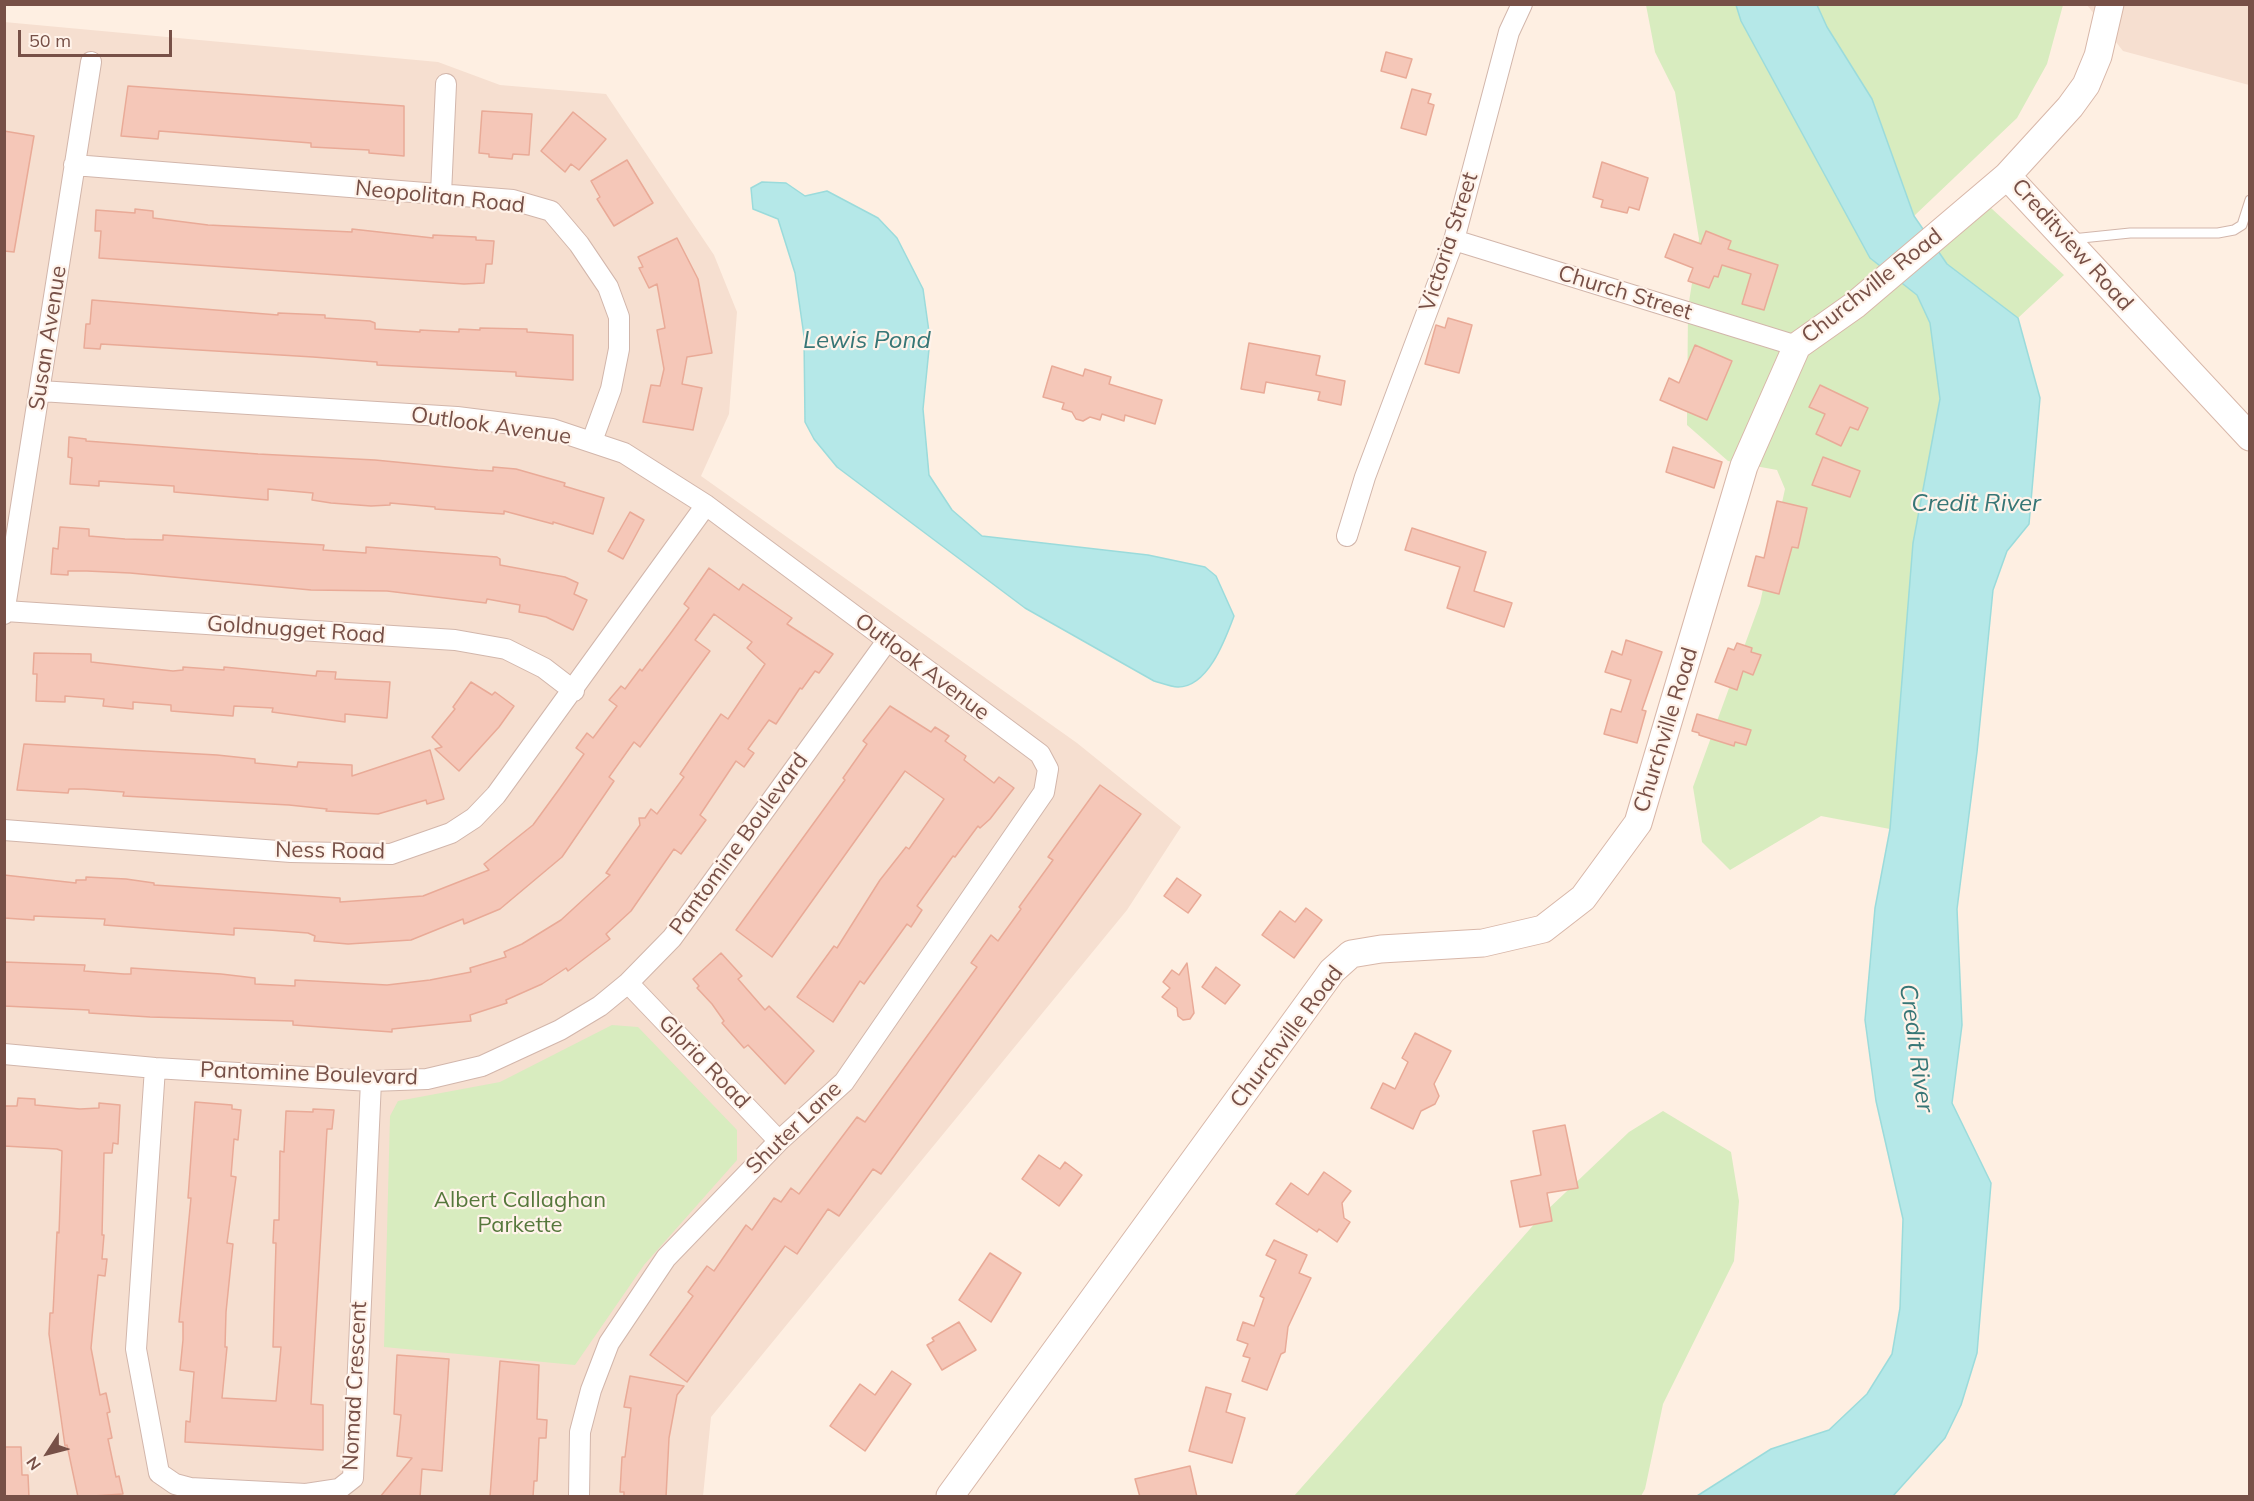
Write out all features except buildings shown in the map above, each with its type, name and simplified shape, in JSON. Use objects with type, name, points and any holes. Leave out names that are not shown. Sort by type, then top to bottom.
[{"type":"street","name":"Victoria Street","points":[[1347,536],[1365,477],[1454,240],[1509,32],[1522,4]]},
{"type":"street","name":"Creditview Road","points":[[2110,4],[2098,56],[2086,85],[2070,107],[2007,176],[2250,436]]},
{"type":"street","name":"Susan Avenue","points":[[5,613],[91,62]]},
{"type":"street","points":[[441,194],[446,84]]},
{"type":"street","name":"Neopolitan Road","points":[[74,165],[513,200],[551,211],[579,244],[608,287],[619,317],[619,349],[611,389],[592,441]]},
{"type":"street","name":"Churchville Road","points":[[950,1497],[1338,965],[1351,954],[1381,949],[1483,944],[1543,929],[1583,898],[1638,823],[1744,466],[1797,346],[1855,304],[2007,176]]},
{"type":"street","name":"Church Street","points":[[1454,240],[1797,346]]},
{"type":"street","name":"Outlook Avenue","points":[[40,391],[457,417],[552,429],[592,441],[624,453],[706,505],[1040,754],[1048,769]]},
{"type":"street","name":"Ness Road","points":[[4,830],[291,852],[391,854],[452,833],[474,818],[496,795],[574,691],[706,505]]},
{"type":"street","name":"Goldnugget Road","points":[[5,613],[455,640],[506,649],[544,668],[574,691]]},
{"type":"street","name":"Pantomine Boulevard","points":[[4,1054],[155,1068],[371,1081],[427,1079],[482,1066],[560,1030],[600,1006],[628,983],[672,938],[887,641]]},
{"type":"street","name":"Shuter Lane","points":[[579,1497],[580,1432],[591,1390],[609,1343],[666,1258],[779,1141],[844,1082],[1044,792],[1048,769]]},
{"type":"street","name":"Gloria Road","points":[[628,983],[779,1141]]},
{"type":"street","name":"Nomad Crescent","points":[[155,1068],[136,1349],[159,1473],[175,1484],[202,1488],[306,1494],[339,1489],[353,1478],[371,1081]]},
{"type":"lane","points":[[2066,240],[2130,234],[2218,233],[2234,230],[2242,225],[2250,200]]},
{"type":"shaded area","points":[[2087,5],[2249,5],[2249,85],[2123,51]]},
{"type":"shaded area","points":[[4,22],[438,62],[500,85],[606,94],[714,255],[737,312],[729,414],[701,476],[1077,743],[1181,827],[1127,910],[711,1417],[703,1496],[5,1496]]},
{"type":"green space","points":[[1646,5],[1736,5],[1741,21],[1870,258],[1917,295],[1930,323],[1940,399],[1913,543],[1890,829],[1821,816],[1730,870],[1702,842],[1693,787],[1760,603],[1785,489],[1777,470],[1728,461],[1687,425],[1688,308],[1699,239],[1675,92],[1655,52]]},
{"type":"green space","points":[[1817,5],[2063,5],[2047,64],[2017,118],[1914,216],[1872,99],[1827,27]]},
{"type":"green space","points":[[1991,208],[2064,275],[2018,318],[1947,264],[1934,245]]},
{"type":"green space","name":"Albert Callaghan Parkette","points":[[612,1025],[638,1027],[737,1130],[737,1160],[644,1265],[575,1365],[384,1347],[390,1116],[398,1101],[500,1082]]},
{"type":"green space","points":[[1663,1111],[1731,1152],[1739,1201],[1734,1261],[1663,1404],[1645,1489],[1641,1496],[1294,1496],[1545,1212],[1629,1132]]},
{"type":"water","name":"Credit River","points":[[1736,5],[1817,5],[1827,27],[1872,99],[1914,216],[1947,264],[2018,318],[2040,398],[2029,524],[2007,551],[1993,590],[1977,752],[1957,909],[1962,1025],[1952,1103],[1991,1183],[1977,1353],[1961,1405],[1945,1438],[1893,1496],[1697,1496],[1771,1449],[1829,1430],[1867,1394],[1892,1354],[1900,1308],[1903,1219],[1876,1101],[1865,1020],[1875,908],[1890,829],[1913,543],[1940,399],[1930,323],[1917,295],[1870,258],[1741,21]]},
{"type":"water","name":"Lewis Pond","points":[[762,182],[786,183],[805,196],[827,191],[878,218],[897,238],[923,289],[930,339],[923,409],[929,475],[952,510],[982,536],[1148,555],[1205,567],[1216,576],[1234,616],[1226,637],[1207,671],[1189,685],[1169,686],[1154,681],[1025,608],[837,467],[814,439],[805,422],[804,336],[795,273],[778,219],[753,209],[751,188]]}]
